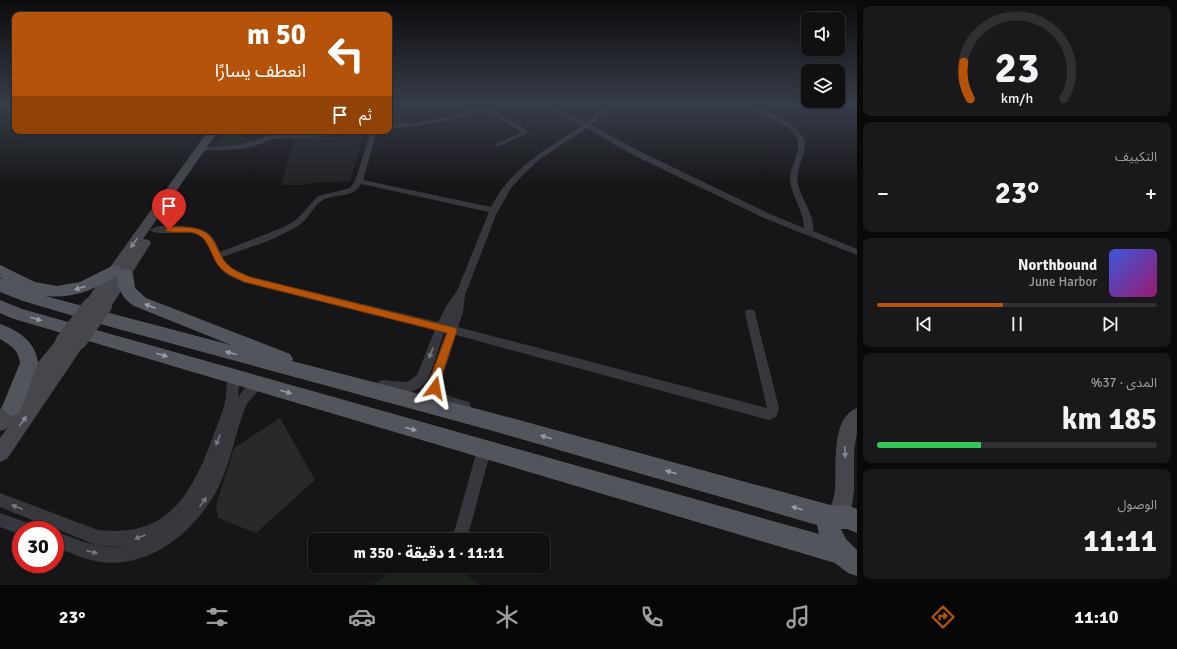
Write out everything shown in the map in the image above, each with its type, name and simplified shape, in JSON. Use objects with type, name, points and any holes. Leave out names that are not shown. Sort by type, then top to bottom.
[{"type":"main road","points":[[0,270],[20,283],[48,292],[72,290],[120,272],[154,230],[204,149],[212,134]]},
{"type":"main road","points":[[0,453],[71,341],[97,306],[204,149],[217,134]]},
{"type":"main road","points":[[120,272],[128,293],[140,302],[272,353],[301,372]]},
{"type":"main road","points":[[0,284],[9,290],[44,302],[119,323],[492,422],[843,519]]},
{"type":"main road","points":[[0,306],[17,314],[232,375],[257,384],[849,559]]},
{"type":"main road","points":[[0,331],[15,339],[24,347],[30,357],[12,407]]},
{"type":"main road","points":[[0,423],[12,407],[71,341]]},
{"type":"main road","points":[[843,519],[842,505],[851,494],[844,441],[850,424],[857,416]]},
{"type":"main road","points":[[843,519],[829,524],[829,533],[833,543],[849,559]]},
{"type":"street","points":[[498,145],[528,132],[527,131]]},
{"type":"street","points":[[345,384],[363,381],[405,388],[416,384],[422,378],[441,328],[451,306],[460,294],[493,210],[501,196],[512,182],[531,164],[558,144],[568,139],[576,131]]},
{"type":"street","points":[[592,131],[610,142],[619,144],[767,216],[857,247]]},
{"type":"street","points":[[795,131],[802,140],[802,144],[794,172],[794,182],[809,222],[809,231]]},
{"type":"street","points":[[204,149],[246,148],[276,134]]},
{"type":"street","points":[[271,137],[325,134]]},
{"type":"street","points":[[217,256],[290,227],[301,220],[320,199],[352,190],[358,186],[373,134]]},
{"type":"street","points":[[359,181],[493,210]]},
{"type":"street","points":[[154,230],[184,229],[202,233],[207,237],[221,263],[228,270],[247,280],[452,330],[769,414],[772,413],[773,408],[750,313]]},
{"type":"street","points":[[809,231],[857,252]]},
{"type":"street","points":[[460,294],[460,307],[435,381],[435,388],[443,399],[476,409],[482,412],[492,422]]},
{"type":"street","points":[[64,530],[114,541],[132,539],[151,532],[169,521],[185,507],[202,481],[231,405],[234,389],[232,375]]},
{"type":"street","points":[[422,378],[423,381],[429,383],[435,381]]},
{"type":"street","points":[[64,542],[88,551],[107,555],[130,554],[154,545],[176,531],[195,513],[206,498],[214,483],[240,406],[247,394],[257,384]]},
{"type":"street","points":[[461,533],[484,450]]},
{"type":"street","points":[[0,500],[40,521]]},
{"type":"street","points":[[0,520],[12,524]]},
{"type":"shaded area","points":[[225,134],[236,134],[257,141],[245,145],[214,147]]},
{"type":"shaded area","points":[[364,134],[350,181],[308,183],[307,185],[281,185],[294,139]]},
{"type":"shaded area","points":[[389,573],[464,573],[481,585],[373,585]]},
{"type":"building","points":[[280,418],[315,480],[256,533],[218,518],[216,505],[234,448]]},
{"type":"route","points":[[169,230],[184,229],[202,233],[211,243],[221,263],[236,276],[247,280],[452,330],[435,381],[435,388]]}]
